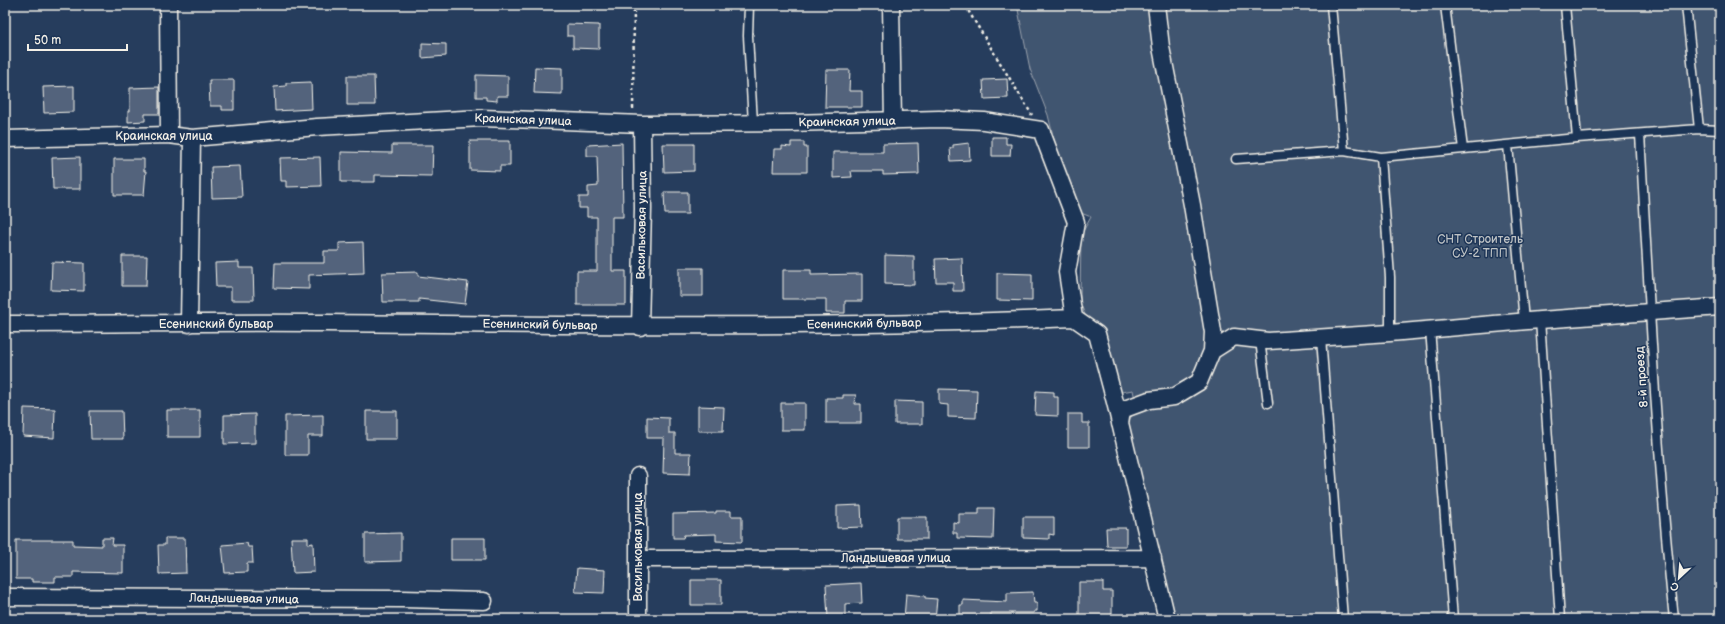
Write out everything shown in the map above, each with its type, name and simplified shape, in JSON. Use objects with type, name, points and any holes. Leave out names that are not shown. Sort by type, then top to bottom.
[{"type":"street","points":[[168,5],[169,135]]},
{"type":"street","points":[[891,5],[893,121]]},
{"type":"street","points":[[1120,426],[1122,410],[1149,400],[1174,397],[1199,382],[1212,350],[1213,332],[1192,205],[1161,47],[1156,5]]},
{"type":"street","name":"Краинская улица","points":[[5,139],[169,135],[192,138],[317,127],[482,118],[637,124],[893,121],[939,119],[984,121],[1041,130]]},
{"type":"street","name":"Васильковая улица","points":[[637,124],[643,209],[640,326]]},
{"type":"street","points":[[1041,130],[1076,222],[1067,272],[1074,318],[1097,334],[1167,619]]},
{"type":"street","points":[[189,324],[192,138]]},
{"type":"street","points":[[1212,350],[1234,337],[1268,341],[1321,338],[1649,311],[1720,307]]},
{"type":"street","name":"Есенинский бульвар","points":[[5,324],[323,323],[640,326],[985,322],[1074,318]]},
{"type":"street","name":"Васильковая улица","points":[[638,476],[638,619]]},
{"type":"street","name":"Ландышевая улица","points":[[638,559],[1153,558]]},
{"type":"street","name":"Ландышевая улица","points":[[5,597],[402,599],[484,601]]},
{"type":"lane","points":[[749,5],[748,36],[753,123]]},
{"type":"lane","points":[[1331,5],[1344,151]]},
{"type":"lane","points":[[1445,5],[1463,149]]},
{"type":"lane","points":[[1565,5],[1577,138]]},
{"type":"lane","points":[[1686,5],[1699,129]]},
{"type":"lane","points":[[1236,159],[1344,151],[1381,157],[1577,138],[1699,129],[1720,130]]},
{"type":"lane","name":"8-й проезд","points":[[1640,134],[1649,311],[1663,513],[1674,619]]},
{"type":"lane","points":[[1508,145],[1524,321]]},
{"type":"lane","points":[[1381,157],[1390,277],[1390,333]]},
{"type":"lane","points":[[1540,320],[1560,619]]},
{"type":"lane","points":[[1430,329],[1453,619]]},
{"type":"lane","points":[[1321,338],[1343,619]]},
{"type":"lane","points":[[1260,340],[1268,403]]},
{"type":"path","points":[[634,5],[637,124]]},
{"type":"path","points":[[967,5],[969,12],[1041,130]]},
{"type":"green space","name":"СНТ Строитель СУ-2 ТПП","points":[[1017,5],[1720,5],[1720,619],[1174,619],[1123,428],[1137,409],[1133,390],[1115,393],[1080,302],[1081,235],[1091,217],[1071,209],[1048,115],[1030,69]]},
{"type":"building","points":[[567,24],[599,25],[599,49],[573,48],[573,36],[567,36]]},
{"type":"building","points":[[422,43],[446,44],[446,56],[422,58]]},
{"type":"building","points":[[535,67],[562,68],[562,94],[534,93]]},
{"type":"building","points":[[826,70],[850,70],[849,91],[862,91],[862,107],[825,107]]},
{"type":"building","points":[[476,75],[508,76],[508,96],[497,96],[497,101],[486,100],[486,97],[476,97]]},
{"type":"building","points":[[347,76],[374,76],[375,105],[347,105]]},
{"type":"building","points":[[1007,79],[1008,98],[984,99],[983,80]]},
{"type":"building","points":[[209,80],[234,80],[234,110],[222,110],[222,106],[210,106]]},
{"type":"building","points":[[311,82],[312,109],[275,111],[274,87],[286,86],[286,83]]},
{"type":"building","points":[[74,86],[74,112],[44,113],[43,87]]},
{"type":"building","points":[[159,87],[159,114],[145,114],[145,121],[128,122],[128,111],[130,111],[130,88]]},
{"type":"building","points":[[992,137],[1006,137],[1006,144],[1011,144],[1010,156],[992,156]]},
{"type":"building","points":[[470,141],[510,141],[510,166],[500,166],[500,171],[470,170]]},
{"type":"building","points":[[791,142],[804,142],[804,147],[807,147],[807,172],[773,172],[774,149],[782,149],[782,146],[791,147]]},
{"type":"building","points":[[622,143],[623,217],[612,217],[612,271],[626,271],[626,305],[577,305],[577,271],[597,271],[597,217],[587,217],[587,208],[579,208],[579,197],[588,197],[588,187],[598,186],[597,156],[587,156],[587,145]]},
{"type":"building","points":[[918,143],[919,174],[883,175],[883,171],[851,171],[852,177],[833,178],[833,152],[883,152],[883,144]]},
{"type":"building","points":[[969,143],[970,160],[951,161],[950,148],[953,148],[953,145]]},
{"type":"building","points":[[663,144],[694,144],[694,171],[664,172]]},
{"type":"building","points":[[392,145],[433,145],[432,176],[375,175],[375,182],[341,182],[341,152],[392,153]]},
{"type":"building","points":[[80,157],[80,189],[53,189],[52,158]]},
{"type":"building","points":[[320,157],[321,186],[286,187],[286,181],[281,181],[280,158]]},
{"type":"building","points":[[114,159],[144,159],[144,171],[146,171],[144,195],[114,195]]},
{"type":"building","points":[[240,166],[242,197],[212,198],[211,167]]},
{"type":"building","points":[[664,192],[688,192],[688,214],[665,214]]},
{"type":"building","points":[[363,242],[364,273],[309,275],[309,289],[274,288],[275,263],[324,263],[324,251],[339,251],[339,243]]},
{"type":"building","points":[[885,255],[914,256],[914,285],[885,284]]},
{"type":"building","points":[[122,256],[147,256],[146,286],[122,286]]},
{"type":"building","points":[[962,258],[963,291],[953,291],[953,282],[936,282],[935,259]]},
{"type":"building","points":[[52,262],[84,263],[84,291],[51,290]]},
{"type":"building","points":[[239,262],[239,268],[253,268],[254,300],[231,300],[231,287],[216,287],[215,263]]},
{"type":"building","points":[[679,268],[703,268],[703,296],[679,296]]},
{"type":"building","points":[[783,270],[811,270],[811,275],[862,274],[862,301],[845,301],[845,313],[826,313],[826,299],[783,299]]},
{"type":"building","points":[[418,272],[418,276],[468,282],[465,304],[419,299],[419,302],[383,302],[382,273]]},
{"type":"building","points":[[997,273],[1032,274],[1032,301],[997,300]]},
{"type":"building","points":[[939,389],[977,390],[976,418],[948,417],[948,405],[939,404]]},
{"type":"building","points":[[1036,391],[1054,392],[1054,397],[1058,397],[1058,416],[1035,415]]},
{"type":"building","points":[[843,395],[856,395],[855,404],[861,404],[861,423],[826,423],[826,398],[843,398]]},
{"type":"building","points":[[895,401],[922,402],[922,424],[895,424]]},
{"type":"building","points":[[781,403],[805,403],[805,430],[781,430]]},
{"type":"building","points":[[698,406],[724,407],[723,431],[698,431]]},
{"type":"building","points":[[24,408],[55,409],[54,438],[23,436]]},
{"type":"building","points":[[167,410],[200,410],[200,437],[167,437]]},
{"type":"building","points":[[90,411],[122,411],[123,439],[91,439]]},
{"type":"building","points":[[366,411],[397,411],[397,439],[366,439]]},
{"type":"building","points":[[255,414],[255,443],[224,444],[224,415]]},
{"type":"building","points":[[1068,414],[1082,414],[1082,423],[1089,423],[1089,447],[1068,447]]},
{"type":"building","points":[[323,415],[323,436],[308,436],[308,455],[285,455],[285,416]]},
{"type":"building","points":[[647,417],[669,418],[669,433],[675,433],[675,453],[691,453],[690,474],[663,473],[664,438],[647,438]]},
{"type":"building","points":[[861,505],[862,527],[837,528],[837,506]]},
{"type":"building","points":[[979,508],[994,508],[993,539],[957,538],[957,533],[953,533],[953,522],[959,523],[959,514],[979,514]]},
{"type":"building","points":[[716,511],[731,511],[731,516],[742,516],[742,542],[716,541],[716,534],[684,535],[683,538],[673,538],[673,514],[716,513]]},
{"type":"building","points":[[897,517],[927,517],[927,539],[897,539]]},
{"type":"building","points":[[1023,517],[1054,517],[1054,535],[1049,534],[1049,539],[1023,538]]},
{"type":"building","points":[[1106,528],[1126,528],[1126,546],[1107,546]]},
{"type":"building","points":[[401,533],[401,561],[365,562],[365,534]]},
{"type":"building","points":[[102,538],[113,538],[112,545],[123,545],[123,573],[73,572],[73,577],[55,577],[55,582],[32,582],[32,579],[16,579],[16,540],[73,540],[73,545],[102,546]]},
{"type":"building","points":[[165,538],[185,538],[186,573],[159,574],[158,545],[165,545]]},
{"type":"building","points":[[291,538],[308,538],[308,544],[313,543],[314,572],[293,573]]},
{"type":"building","points":[[451,538],[485,538],[485,560],[451,560]]},
{"type":"building","points":[[247,543],[248,547],[252,547],[253,563],[247,563],[247,572],[225,573],[222,545]]},
{"type":"building","points":[[577,568],[605,570],[604,593],[575,592]]},
{"type":"building","points":[[691,580],[721,580],[721,605],[691,605]]},
{"type":"building","points":[[1079,582],[1103,582],[1103,591],[1112,591],[1112,619],[1079,619]]},
{"type":"building","points":[[861,583],[862,603],[845,604],[845,618],[828,618],[826,585]]},
{"type":"building","points":[[1033,592],[1034,603],[1037,603],[1037,611],[1034,611],[1034,613],[991,613],[991,619],[960,619],[960,605],[963,605],[963,600],[1007,602],[1007,593]]},
{"type":"building","points":[[906,594],[937,599],[935,619],[904,619]]}]
